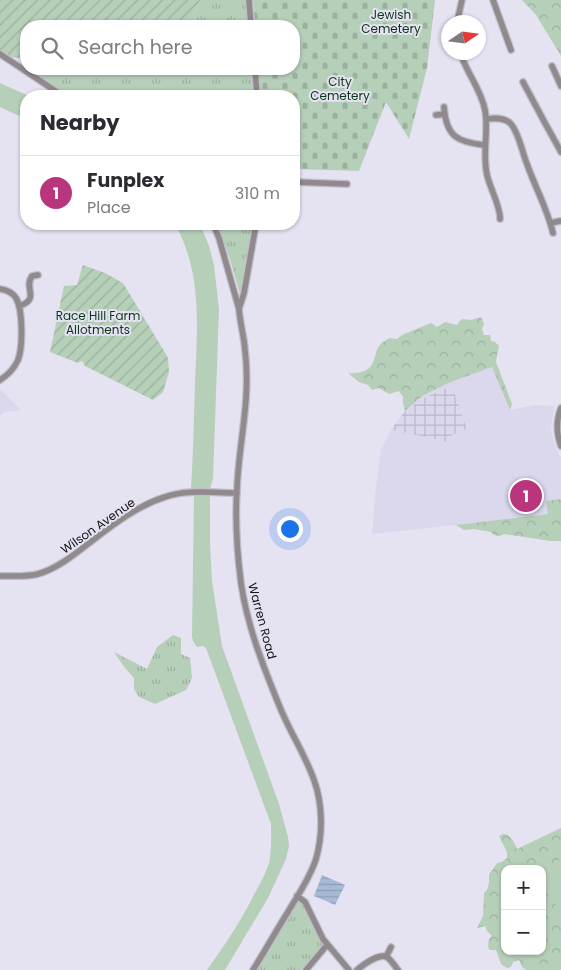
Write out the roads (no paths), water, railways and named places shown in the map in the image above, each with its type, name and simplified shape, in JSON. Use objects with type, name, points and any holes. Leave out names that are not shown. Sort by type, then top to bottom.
[{"type":"street","points":[[249,0],[251,20]]},
{"type":"street","points":[[459,15],[462,0]]},
{"type":"street","points":[[493,0],[511,50]]},
{"type":"street","points":[[0,54],[20,67]]},
{"type":"street","points":[[463,60],[481,97],[484,108],[486,119],[484,158],[500,220]]},
{"type":"street","points":[[552,66],[558,73],[561,86]]},
{"type":"street","points":[[32,75],[54,90]]},
{"type":"street","points":[[254,75],[256,90]]},
{"type":"street","points":[[523,82],[561,152]]},
{"type":"street","points":[[444,106],[448,126],[456,137],[466,142],[484,144]]},
{"type":"street","points":[[436,115],[445,114]]},
{"type":"street","points":[[486,119],[504,119],[510,122],[513,127],[527,166],[541,196],[553,233]]},
{"type":"street","points":[[300,182],[347,184]]},
{"type":"street","points":[[551,223],[560,221]]},
{"type":"street","name":"Warren Road","points":[[216,230],[239,309],[239,319],[245,348],[246,398],[237,493],[238,560],[242,586],[248,614],[262,660],[279,706],[314,781],[319,800],[321,828],[313,867],[298,896],[253,970]]},
{"type":"street","points":[[239,309],[244,293],[255,230]]},
{"type":"street","points":[[19,306],[28,301],[30,297],[30,279],[32,276],[38,275]]},
{"type":"street","points":[[0,289],[11,292],[16,299],[19,306],[21,325],[21,352],[14,367],[0,380]]},
{"type":"street","points":[[561,408],[557,424],[561,446]]},
{"type":"street","name":"Wilson Avenue","points":[[0,576],[32,575],[56,567],[122,519],[164,497],[180,493],[237,493]]},
{"type":"street","points":[[298,896],[305,902],[327,945],[349,970]]},
{"type":"street","points":[[306,970],[327,945]]},
{"type":"street","points":[[386,957],[391,947]]},
{"type":"street","points":[[357,970],[370,961],[382,957],[389,959],[398,970]]},
{"type":"water","points":[[322,875],[345,885],[335,905],[314,896]]},
{"type":"place","name":"Funplex","points":[[526,496]]},
{"type":"park label","name":"Jewish Cemetery","points":[[391,22]]},
{"type":"park label","name":"City Cemetery","points":[[340,89]]},
{"type":"park label","name":"Race Hill Farm Allotments","points":[[98,323]]}]
